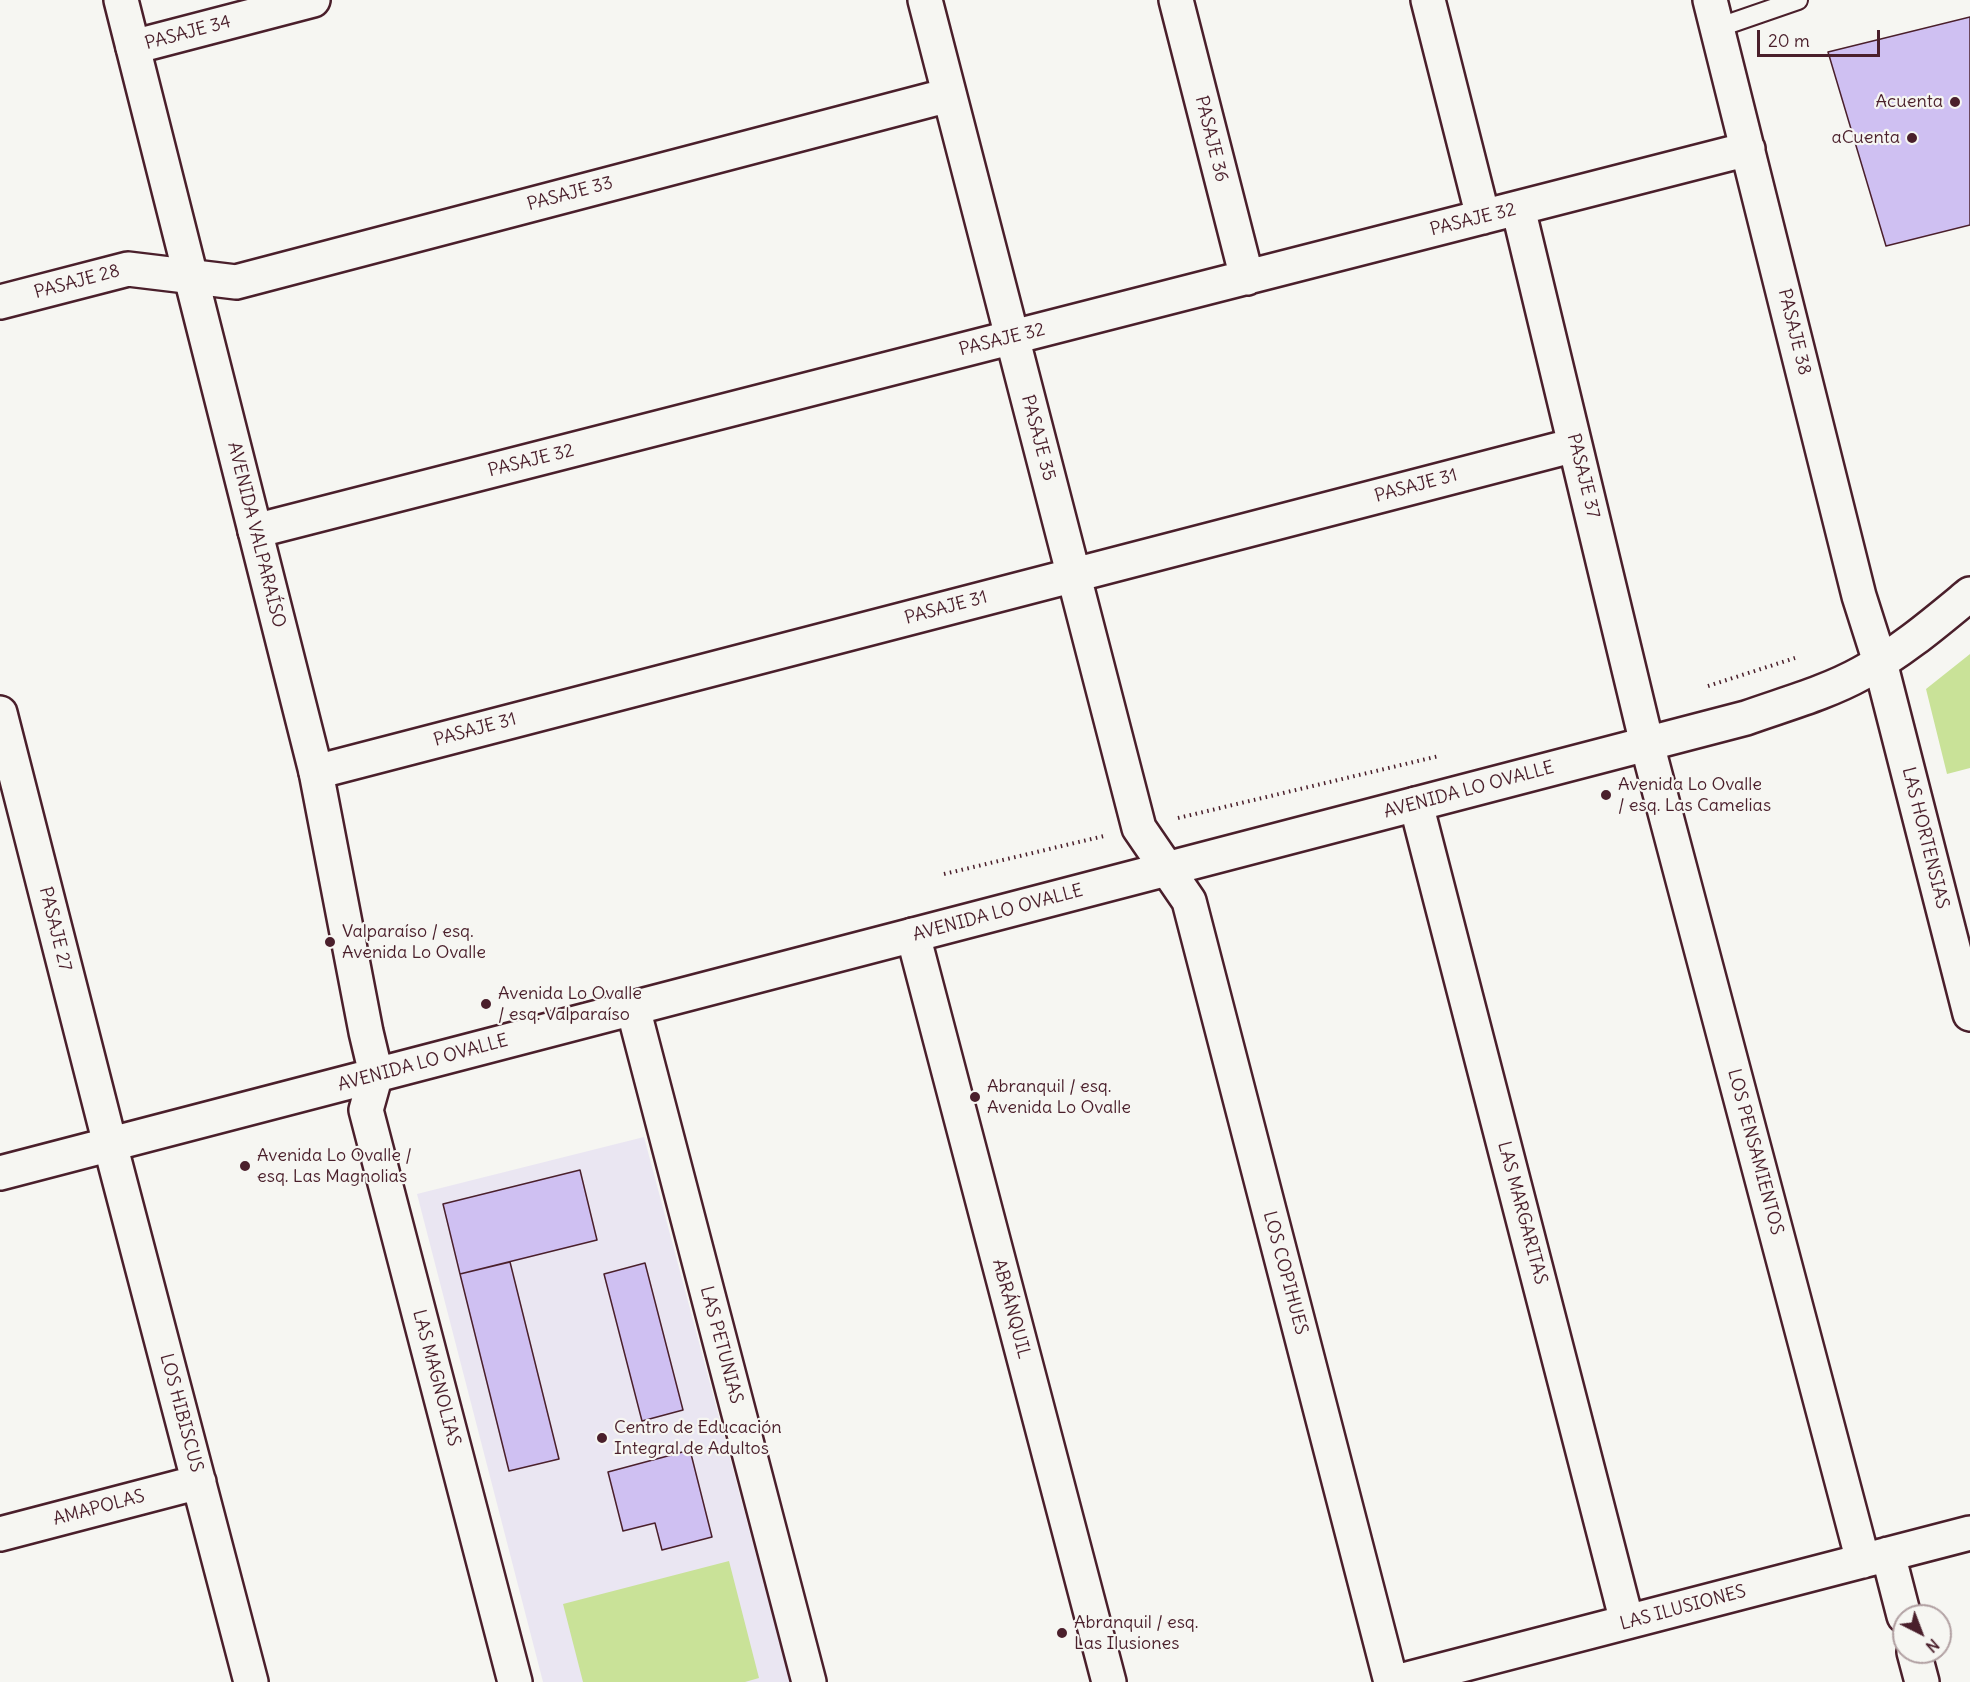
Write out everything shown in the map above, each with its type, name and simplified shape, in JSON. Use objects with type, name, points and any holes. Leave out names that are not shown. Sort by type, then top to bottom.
[{"type":"street","name":"AVENIDA VALPARAÍSO","points":[[121,0],[316,772],[376,1074]]},
{"type":"street","name":"PASAJE 34","points":[[133,47],[313,0]]},
{"type":"street","name":"PASAJE 35","points":[[925,0],[1139,828],[1167,868]]},
{"type":"street","name":"PASAJE 36","points":[[1176,0],[1246,278]]},
{"type":"street","points":[[1428,0],[1483,217]]},
{"type":"street","name":"PASAJE 38","points":[[1714,14],[1859,596],[1881,662]]},
{"type":"street","name":"PASAJE 33","points":[[190,276],[236,282],[949,95]]},
{"type":"street","name":"PASAJE 32","points":[[255,531],[1748,149]]},
{"type":"street","name":"PASAJE 37","points":[[1518,208],[1647,744]]},
{"type":"street","name":"PASAJE 28","points":[[0,302],[128,269],[190,276]]},
{"type":"street","name":"PASAJE 31","points":[[316,772],[1575,445]]},
{"type":"street","name":"AVENIDA LO OVALLE","points":[[0,1173],[1746,718],[1836,686],[1881,662],[1921,634],[1970,594]]},
{"type":"street","name":"LAS HORTENSIAS","points":[[1881,662],[1970,1014]]},
{"type":"street","name":"PASAJE 27","points":[[0,713],[110,1144]]},
{"type":"street","name":"LOS PENSAMIENTOS","points":[[1647,744],[1876,1557],[1898,1604]]},
{"type":"street","name":"LAS MARGARITAS","points":[[1416,804],[1627,1622]]},
{"type":"street","name":"LOS COPIHUES","points":[[1167,868],[1189,901],[1394,1682]]},
{"type":"street","name":"ABRÁNQUIL","points":[[913,935],[1108,1682]]},
{"type":"street","name":"LAS PETUNIAS","points":[[633,1008],[809,1682]]},
{"type":"street","name":"LAS MAGNOLIAS","points":[[376,1074],[366,1110],[515,1682]]},
{"type":"street","name":"LOS HIBISCUS","points":[[110,1144],[251,1682]]},
{"type":"street","name":"AMAPOLAS","points":[[0,1534],[199,1482]]},
{"type":"street","name":"LAS ILUSIONES","points":[[1394,1682],[1970,1533]]},
{"type":"street","points":[[1917,1664],[1922,1682]]},
{"type":"lane","points":[[1714,14],[1798,0]]},
{"type":"path","points":[[1705,687],[1805,655]]},
{"type":"path","points":[[944,874],[1441,755]]},
{"type":"shaded area","name":"Centro de Educación Integral de Adultos","points":[[644,1137],[790,1682],[543,1682],[417,1194]]},
{"type":"green space","points":[[1970,654],[1970,768],[1947,774],[1926,689]]},
{"type":"green space","points":[[729,1561],[759,1678],[745,1682],[583,1682],[563,1604]]},
{"type":"building","name":"aCuenta","points":[[1970,17],[1970,225],[1886,246],[1828,52]]},
{"type":"building","points":[[580,1170],[597,1240],[460,1274],[443,1204]]},
{"type":"building","points":[[510,1262],[559,1459],[509,1471],[460,1274]]},
{"type":"building","points":[[645,1263],[683,1410],[642,1421],[604,1274]]},
{"type":"building","points":[[690,1450],[712,1537],[662,1550],[655,1523],[623,1531],[608,1472]]},
{"type":"place","name":"Acuenta","points":[[1955,102]]},
{"type":"place","name":"aCuenta","points":[[1912,138]]},
{"type":"place","name":"Avenida Lo Ovalle / esq. Las Camelias","points":[[1606,795]]},
{"type":"place","name":"Valparaíso / esq. Avenida Lo Ovalle","points":[[330,942]]},
{"type":"place","name":"Avenida Lo Ovalle / esq. Valparaíso","points":[[486,1004]]},
{"type":"place","name":"Abranquil / esq. Avenida Lo Ovalle","points":[[975,1097]]},
{"type":"place","name":"Avenida Lo Ovalle / esq. Las Magnolias","points":[[245,1166]]},
{"type":"place","name":"Centro de Educación Integral de Adultos","points":[[602,1438]]},
{"type":"place","name":"Abranquil / esq. Las Ilusiones","points":[[1062,1633]]}]
